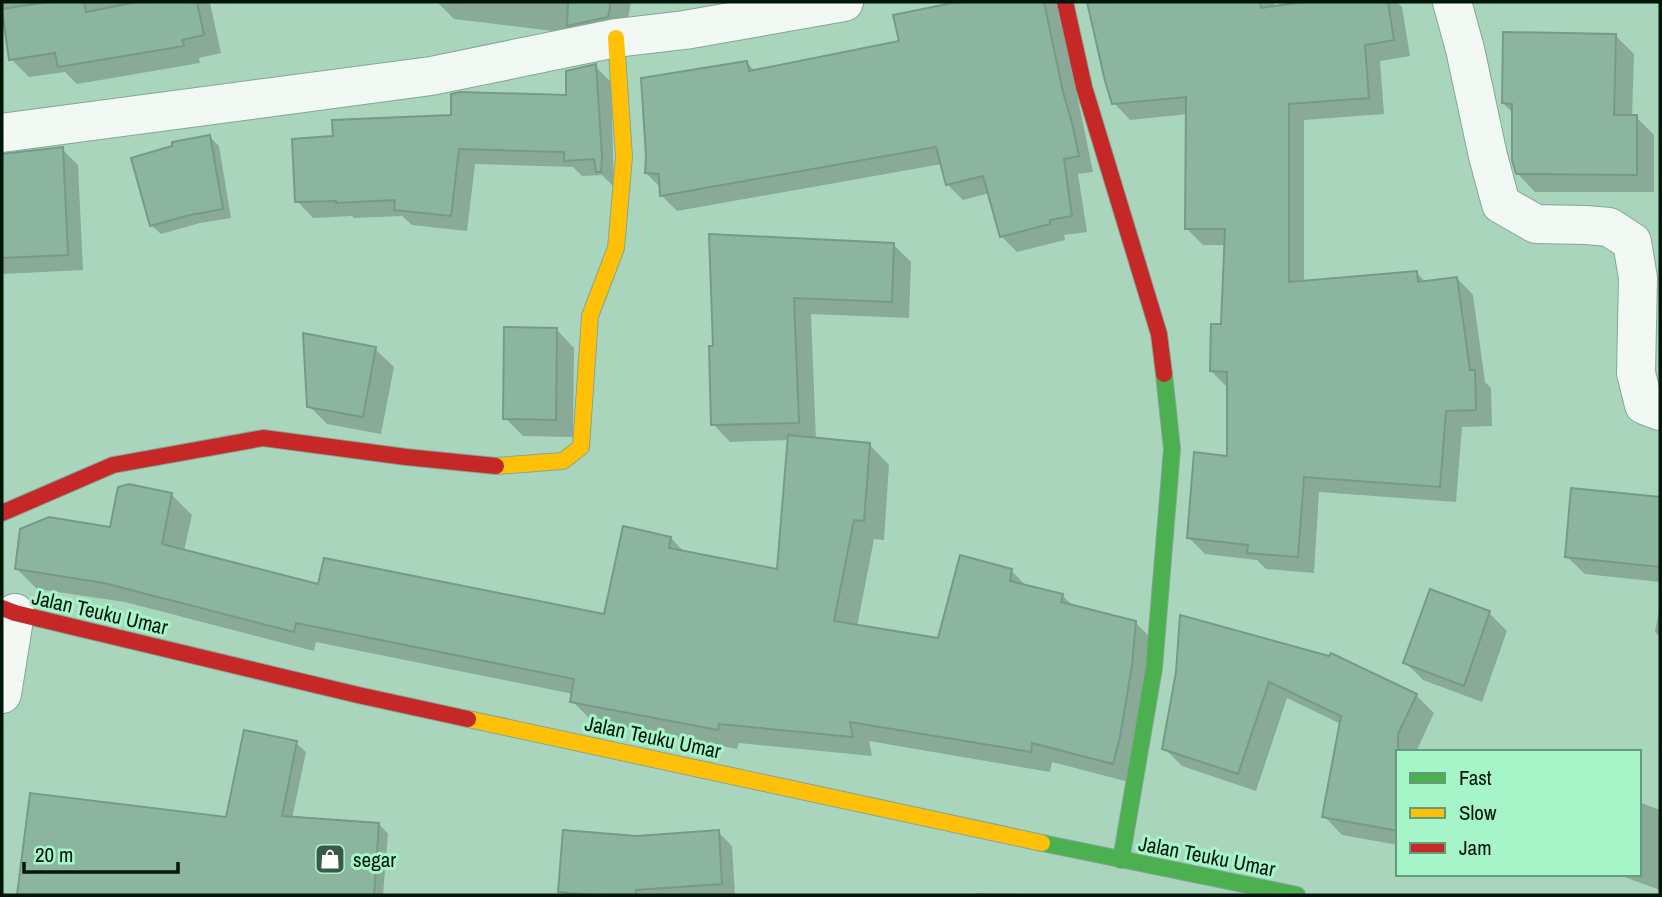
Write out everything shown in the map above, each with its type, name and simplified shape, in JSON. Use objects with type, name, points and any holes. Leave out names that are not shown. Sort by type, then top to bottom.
[{"type":"street","points":[[2,133],[431,76],[616,38],[688,16],[844,2]]},
{"type":"street","points":[[1065,2],[1084,87],[1159,334],[1172,449],[1154,668],[1121,860]]},
{"type":"street","points":[[1452,2],[1501,204],[1536,224],[1609,227],[1633,242],[1638,278],[1636,373],[1644,405],[1660,411]]},
{"type":"street","points":[[2,513],[113,465],[263,438],[496,466],[563,461],[581,447],[590,316],[616,248],[624,157],[616,38]]},
{"type":"street","points":[[2,694],[9,611]]},
{"type":"street","name":"Jalan Teuku Umar","points":[[9,611],[358,695],[1121,860],[1297,895]]},
{"type":"building","points":[[48,2],[84,2],[86,12],[137,2],[197,2],[204,35],[182,40],[184,46],[58,67],[55,53],[9,60],[2,9]]},
{"type":"building","points":[[568,2],[611,2],[608,17],[567,26]]},
{"type":"building","points":[[957,2],[1044,2],[1079,156],[1064,159],[1072,216],[1050,220],[1050,224],[1000,237],[983,176],[946,185],[936,147],[660,196],[659,174],[645,173],[641,78],[747,61],[749,71],[899,41],[893,15]]},
{"type":"building","points":[[1087,2],[1260,2],[1261,8],[1301,2],[1388,2],[1394,40],[1365,45],[1369,98],[1289,104],[1289,282],[1417,271],[1418,282],[1457,277],[1470,370],[1475,370],[1476,410],[1446,411],[1440,487],[1304,477],[1298,557],[1247,553],[1248,545],[1187,538],[1194,452],[1227,456],[1227,372],[1210,371],[1211,324],[1221,324],[1225,229],[1185,229],[1186,97],[1112,104]]},
{"type":"building","points":[[1503,32],[1616,34],[1614,115],[1637,115],[1637,175],[1516,174],[1512,160],[1512,104],[1502,103]]},
{"type":"building","points":[[596,64],[601,172],[596,172],[594,159],[564,161],[564,152],[459,149],[451,216],[394,210],[395,200],[295,202],[292,139],[333,136],[332,120],[451,115],[451,94],[460,92],[566,95],[566,71]]},
{"type":"building","points":[[210,135],[223,209],[150,226],[131,158],[172,146],[172,142]]},
{"type":"building","points":[[63,147],[68,255],[2,258],[2,154]]},
{"type":"building","points":[[709,234],[894,243],[892,302],[794,298],[799,423],[711,425],[709,346],[713,346]]},
{"type":"building","points":[[504,327],[557,328],[556,420],[503,419]]},
{"type":"building","points":[[303,333],[376,347],[363,417],[307,407]]},
{"type":"building","points":[[788,435],[870,443],[864,521],[854,520],[834,621],[938,638],[960,555],[1012,569],[1010,581],[1063,594],[1061,602],[1136,621],[1132,665],[1113,764],[1032,743],[1031,752],[850,722],[853,737],[719,724],[718,730],[570,702],[574,679],[296,623],[294,632],[104,583],[15,569],[20,529],[49,517],[110,527],[118,487],[129,484],[172,493],[162,544],[318,584],[324,558],[604,614],[623,526],[671,537],[669,548],[777,569]]},
{"type":"building","points":[[1571,488],[1660,497],[1660,567],[1565,557]]},
{"type":"building","points":[[1430,589],[1490,611],[1464,686],[1403,663]]},
{"type":"building","points":[[1180,615],[1329,656],[1331,653],[1417,694],[1398,734],[1396,831],[1322,817],[1341,716],[1269,682],[1238,774],[1162,749],[1176,672]]},
{"type":"building","points":[[244,730],[297,741],[282,816],[379,823],[374,895],[17,895],[30,793],[226,817]]},
{"type":"building","points":[[563,830],[637,836],[719,830],[722,884],[636,890],[635,895],[558,892]]},
{"type":"traffic: fast","points":[[1121,860],[1154,668],[1172,449],[1164,374]]},
{"type":"traffic: fast","points":[[1042,843],[1297,895]]},
{"type":"traffic: slow","points":[[496,466],[563,461],[581,447],[590,316],[616,248],[624,157],[616,38]]},
{"type":"traffic: slow","points":[[468,719],[1042,843]]},
{"type":"traffic: jam","points":[[1065,2],[1084,87],[1159,334],[1164,374]]},
{"type":"traffic: jam","points":[[2,513],[113,465],[263,438],[496,466]]},
{"type":"traffic: jam","points":[[2,608],[358,695],[468,719]]},
{"type":"place","name":"segar","points":[[330,859]]}]
